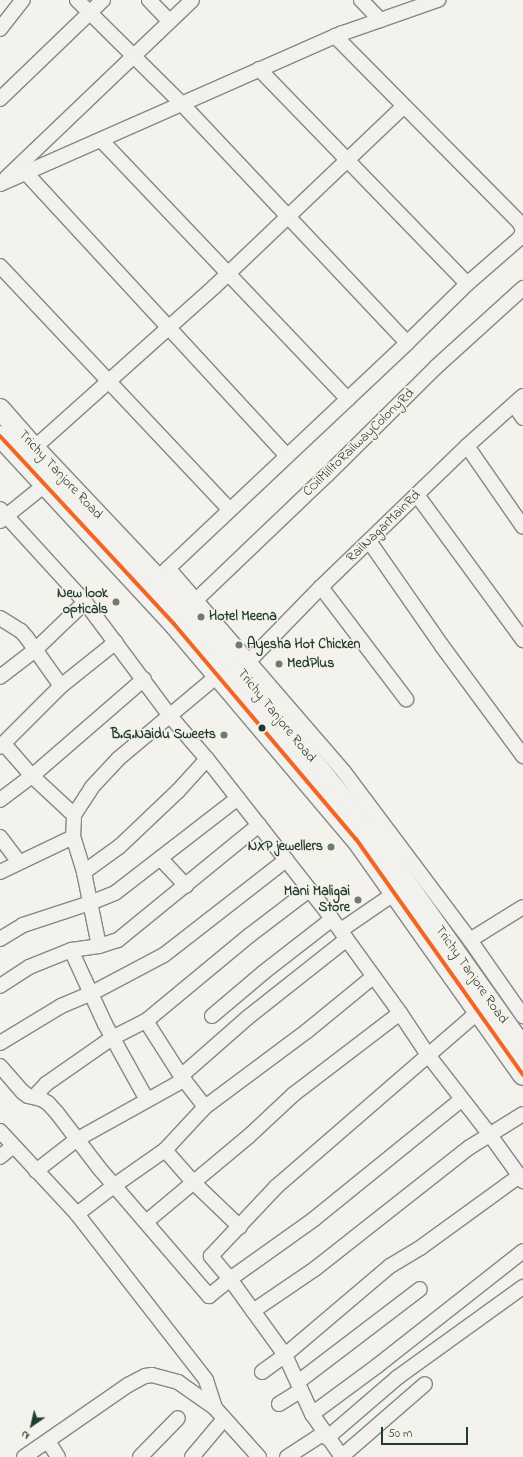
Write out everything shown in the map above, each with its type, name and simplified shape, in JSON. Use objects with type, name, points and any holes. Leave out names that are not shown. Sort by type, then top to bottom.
[{"type":"highway","name":"Trichy Tanjore Road","points":[[0,409],[34,448],[163,573],[239,671],[368,829],[523,1048]]},
{"type":"highway","name":"Trichy Tanjore Road","points":[[0,436],[174,624],[356,838],[523,1075]]},
{"type":"street","points":[[0,29],[23,0]]},
{"type":"street","points":[[78,0],[182,104],[407,343]]},
{"type":"street","points":[[0,99],[103,0]]},
{"type":"street","points":[[149,0],[169,21]]},
{"type":"street","points":[[0,184],[192,0]]},
{"type":"street","points":[[362,0],[380,20]]},
{"type":"street","points":[[0,184],[335,36],[380,20],[406,5],[438,0]]},
{"type":"street","points":[[335,36],[403,107],[522,225],[520,238],[467,284],[407,343],[163,573],[196,600],[344,772],[470,940],[523,1016]]},
{"type":"street","points":[[259,69],[467,284]]},
{"type":"street","points":[[34,448],[228,274],[403,107]]},
{"type":"street","points":[[100,140],[348,399]]},
{"type":"street","points":[[26,173],[287,456]]},
{"type":"street","points":[[0,266],[230,510]]},
{"type":"street","name":"COilMilltoRailwayColonyRd","points":[[196,600],[327,475],[436,367],[523,288]]},
{"type":"street","points":[[519,401],[523,418]]},
{"type":"street","name":"RailNagarMainRd","points":[[249,661],[321,587],[467,446],[519,401]]},
{"type":"street","points":[[467,446],[523,527]]},
{"type":"street","points":[[46,484],[2,515],[85,602],[144,679],[170,716],[207,759],[332,919],[400,1013],[428,1055],[461,1100],[490,1135],[521,1179],[420,1248],[390,1266],[285,1355],[262,1372]]},
{"type":"street","points":[[417,495],[523,640]]},
{"type":"street","points":[[369,541],[442,646],[523,756]]},
{"type":"street","points":[[321,587],[406,699]]},
{"type":"street","points":[[0,677],[35,650],[85,602]]},
{"type":"street","points":[[0,618],[21,632],[61,686]]},
{"type":"street","points":[[74,815],[2,746],[19,726],[61,686],[116,642]]},
{"type":"street","points":[[99,946],[84,872],[73,838],[74,815],[92,787],[118,759],[218,675]]},
{"type":"street","points":[[0,800],[32,776],[144,679]]},
{"type":"street","points":[[84,872],[120,846],[178,791],[207,759]]},
{"type":"street","points":[[0,939],[23,925],[90,903],[115,893],[238,798]]},
{"type":"street","points":[[0,986],[29,966],[71,950],[99,946],[118,940],[259,825]]},
{"type":"street","points":[[0,837],[19,862]]},
{"type":"street","points":[[0,872],[73,838]]},
{"type":"street","points":[[160,858],[186,886]]},
{"type":"street","points":[[0,1043],[61,1006],[91,993],[164,955],[286,860]]},
{"type":"street","points":[[34,1097],[46,1084],[112,1038],[146,1021],[250,935],[309,890]]},
{"type":"street","points":[[36,1171],[76,1140],[183,1078],[247,1018],[394,893]]},
{"type":"street","points":[[470,940],[523,907]]},
{"type":"street","points":[[212,1016],[264,972],[332,919]]},
{"type":"street","points":[[71,950],[112,1038],[147,1100]]},
{"type":"street","points":[[77,1214],[165,1150],[205,1107],[306,1031],[373,977]]},
{"type":"street","points":[[425,1384],[342,1457],[325,1435],[312,1414],[285,1355],[230,1279],[211,1256],[240,1227],[276,1187],[478,1012]]},
{"type":"street","points":[[146,1222],[249,1136],[294,1094],[400,1013]]},
{"type":"street","points":[[146,1021],[183,1078],[205,1107]]},
{"type":"street","points":[[0,1066],[28,1096],[48,1103],[76,1140],[209,1296],[230,1279],[314,1219],[461,1100]]},
{"type":"street","points":[[253,1312],[316,1268],[470,1147],[523,1114]]},
{"type":"street","points":[[0,1131],[77,1214],[206,1380],[220,1414]]},
{"type":"street","points":[[0,1157],[13,1146]]},
{"type":"street","points":[[165,1150],[193,1182],[240,1227]]},
{"type":"street","points":[[312,1414],[377,1366],[523,1251]]},
{"type":"street","points":[[287,1457],[325,1435],[398,1377],[523,1287]]},
{"type":"street","points":[[279,1404],[299,1386],[420,1289]]},
{"type":"street","points":[[24,1457],[128,1385],[145,1376],[152,1375],[178,1382],[220,1414],[252,1455]]},
{"type":"street","points":[[192,1457],[220,1414]]},
{"type":"street","points":[[143,1456],[178,1418]]},
{"type":"street","points":[[48,1441],[58,1457]]},
{"type":"transit line","points":[[0,436],[174,624],[356,839],[523,1075]]},
{"type":"place","name":"New look opticals","points":[[116,602]]},
{"type":"place","name":"Hotel Meena","points":[[201,617]]},
{"type":"place","name":"Ayesha Hot Chicken","points":[[239,645]]},
{"type":"place","name":"MedPlus","points":[[279,664]]},
{"type":"place","name":"B.G.Naidu Sweets","points":[[224,735]]},
{"type":"place","name":"NXP jewellers","points":[[331,847]]},
{"type":"place","name":"Mani Maligai Store","points":[[358,900]]}]
